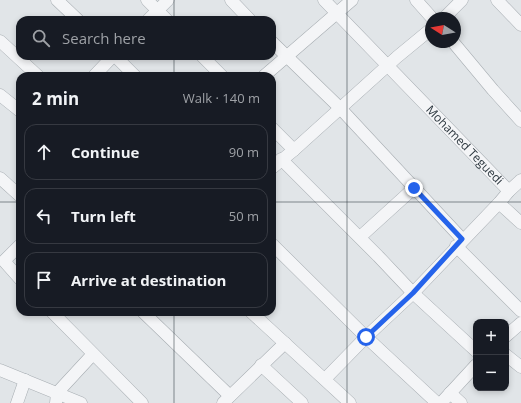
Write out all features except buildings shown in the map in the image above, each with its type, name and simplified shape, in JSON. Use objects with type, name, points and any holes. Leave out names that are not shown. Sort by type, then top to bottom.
[{"type":"street","points":[[57,0],[74,16]]},
{"type":"street","points":[[147,0],[164,16]]},
{"type":"street","points":[[152,16],[168,0]]},
{"type":"street","points":[[230,0],[246,16]]},
{"type":"street","name":"Mohamed Teguedi","points":[[324,0],[509,191],[498,203],[521,224]]},
{"type":"street","points":[[269,72],[338,14],[352,0]]},
{"type":"street","points":[[416,0],[427,12]]},
{"type":"street","points":[[450,12],[462,0]]},
{"type":"street","points":[[497,0],[521,25]]},
{"type":"street","points":[[276,164],[425,34]]},
{"type":"street","points":[[0,41],[16,56]]},
{"type":"street","points":[[276,46],[340,108],[414,188],[459,243],[521,311]]},
{"type":"street","points":[[458,48],[492,90],[521,121]]},
{"type":"street","points":[[21,60],[34,72]]},
{"type":"street","points":[[98,72],[110,60]]},
{"type":"street","points":[[118,60],[131,72]]},
{"type":"street","points":[[206,60],[218,72]]},
{"type":"street","points":[[0,94],[16,108]]},
{"type":"street","points":[[276,132],[294,150]]},
{"type":"street","points":[[282,159],[360,237],[413,293],[473,348]]},
{"type":"street","points":[[0,178],[16,192]]},
{"type":"street","points":[[509,191],[521,180]]},
{"type":"street","points":[[360,237],[414,188]]},
{"type":"street","points":[[325,379],[366,337],[413,293],[498,203]]},
{"type":"street","points":[[16,248],[1,261],[16,275]]},
{"type":"street","points":[[276,248],[366,337],[437,403]]},
{"type":"street","points":[[56,316],[142,403]]},
{"type":"street","points":[[147,316],[227,400],[285,343]]},
{"type":"street","points":[[255,316],[350,403]]},
{"type":"street","points":[[509,333],[521,323]]},
{"type":"street","points":[[56,398],[93,354]]},
{"type":"street","points":[[509,357],[521,367]]},
{"type":"street","points":[[261,365],[302,403]]},
{"type":"street","points":[[441,403],[473,368]]},
{"type":"street","points":[[0,370],[25,380],[56,398],[81,403]]},
{"type":"street","points":[[17,403],[25,380]]},
{"type":"street","points":[[450,393],[461,403]]},
{"type":"route","points":[[366,337],[413,293],[462,239],[414,188]]}]
